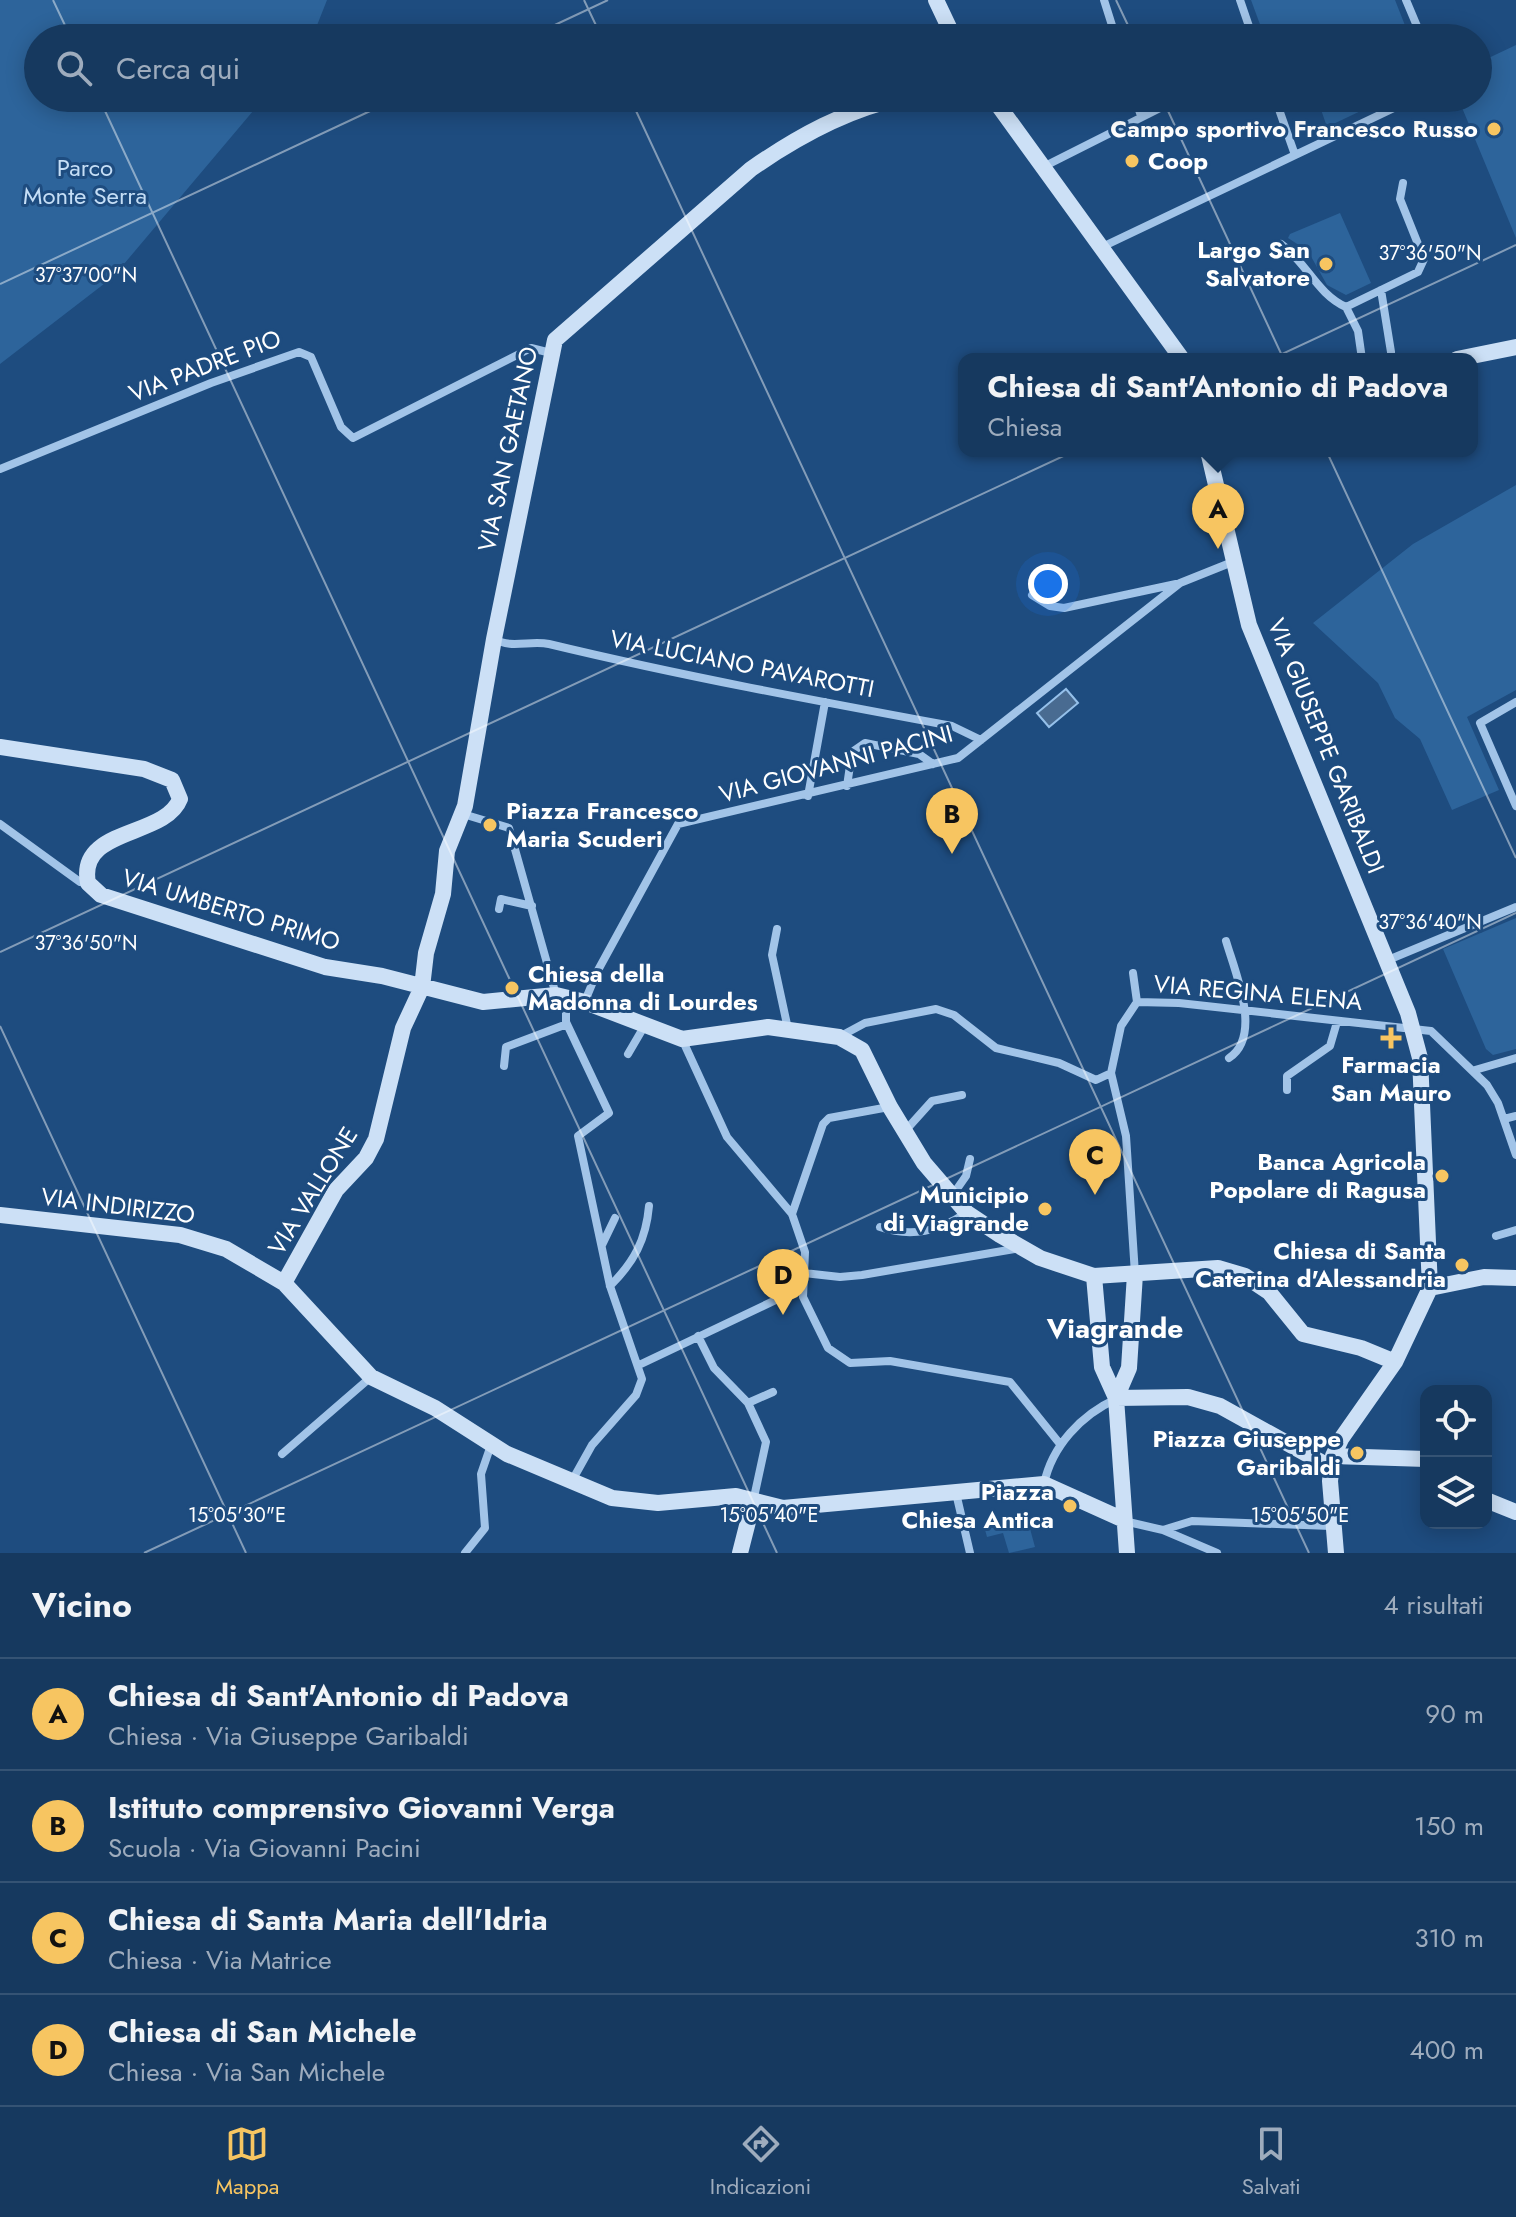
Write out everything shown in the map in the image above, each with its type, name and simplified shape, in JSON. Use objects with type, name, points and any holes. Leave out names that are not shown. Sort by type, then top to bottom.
[{"type":"main road","points":[[936,0],[947,24]]},
{"type":"main road","name":"VIA SAN GAETANO","points":[[422,987],[426,953],[443,894],[447,851],[463,814],[551,353],[562,331],[751,169],[784,146],[854,112]]},
{"type":"main road","points":[[1003,112],[1178,353]]},
{"type":"main road","points":[[1167,337],[1190,353]]},
{"type":"main road","points":[[1478,355],[1516,347]]},
{"type":"main road","name":"VIA GIUSEPPE GARIBALDI","points":[[1209,457],[1249,625],[1388,960],[1413,1027],[1420,1058],[1430,1288],[1395,1362],[1341,1439],[1332,1462]]},
{"type":"main road","name":"VIA UMBERTO PRIMO","points":[[0,747],[144,769],[166,775],[177,786],[180,799],[170,816],[107,842],[89,867],[88,883],[101,895],[325,967],[483,1002],[557,996],[590,1004]]},
{"type":"main road","name":"VIA VALLONE","points":[[284,1283],[336,1190],[366,1158],[376,1139],[403,1028],[422,987]]},
{"type":"main road","points":[[590,1004],[682,1039],[756,1027],[839,1037],[862,1050],[905,1132],[951,1197],[967,1213],[1000,1235],[1021,1247],[1094,1276],[1218,1268],[1229,1270],[1269,1292],[1303,1334],[1361,1348],[1395,1362]]},
{"type":"main road","name":"VIA INDIRIZZO","points":[[0,1215],[180,1235],[226,1249],[284,1283],[371,1377],[435,1408],[491,1444],[612,1498],[635,1503],[754,1498],[783,1508],[1044,1484]]},
{"type":"main road","points":[[1116,1398],[1129,1368],[1138,1273]]},
{"type":"main road","points":[[1094,1276],[1102,1367],[1116,1398],[1127,1553]]},
{"type":"main road","points":[[1430,1288],[1484,1277],[1516,1278]]},
{"type":"main road","points":[[1116,1398],[1188,1397],[1220,1406],[1332,1462],[1379,1456],[1420,1459]]},
{"type":"main road","points":[[1332,1462],[1331,1526],[1336,1553]]},
{"type":"main road","points":[[1044,1484],[1124,1520]]},
{"type":"main road","points":[[740,1553],[754,1498]]},
{"type":"main road","points":[[1492,1502],[1516,1512]]},
{"type":"street","points":[[1104,0],[1112,24]]},
{"type":"street","points":[[1240,0],[1248,24]]},
{"type":"street","points":[[1406,0],[1416,24]]},
{"type":"street","points":[[1140,112],[1141,116]]},
{"type":"street","points":[[1043,167],[1150,112]]},
{"type":"street","points":[[1280,112],[1295,155]]},
{"type":"street","points":[[1102,247],[1386,112]]},
{"type":"street","points":[[1346,307],[1418,272],[1424,259],[1400,199],[1403,183]]},
{"type":"street","points":[[1281,244],[1299,257],[1323,293],[1346,307],[1358,331],[1361,353]]},
{"type":"street","points":[[1381,290],[1391,352]]},
{"type":"street","name":"VIA PADRE PIO","points":[[0,469],[211,383],[299,352],[311,357],[341,427],[353,438],[531,348],[551,353]]},
{"type":"street","name":"VIA GIOVANNI PACINI","points":[[590,1004],[607,954],[678,824],[808,796],[958,758],[1180,583],[1235,561]]},
{"type":"street","points":[[1032,595],[1050,606],[1064,608],[1180,583]]},
{"type":"street","name":"VIA LUCIANO PAVAROTTI","points":[[494,639],[502,644],[541,643],[665,672],[952,726],[981,740]]},
{"type":"street","points":[[808,796],[825,702]]},
{"type":"street","points":[[1516,702],[1480,723],[1516,806]]},
{"type":"street","points":[[847,786],[852,752],[865,743],[919,754],[933,764]]},
{"type":"street","points":[[463,814],[509,828],[557,996],[609,1113],[578,1136],[610,1286],[639,1365],[642,1385],[592,1445],[573,1479]]},
{"type":"street","points":[[0,824],[80,882],[88,883]]},
{"type":"street","points":[[499,909],[501,899],[532,906]]},
{"type":"street","points":[[1388,960],[1516,907]]},
{"type":"street","points":[[777,929],[772,955],[788,1029]]},
{"type":"street","points":[[1226,941],[1246,1011],[1242,1044],[1239,1052],[1229,1058]]},
{"type":"street","points":[[1133,973],[1137,1002]]},
{"type":"street","name":"VIA REGINA ELENA","points":[[1111,1073],[1121,1026],[1137,1002],[1413,1027]]},
{"type":"street","points":[[839,1037],[865,1023],[936,1009],[954,1015],[996,1048],[1059,1063],[1096,1080],[1111,1073],[1126,1136],[1131,1222],[1138,1273]]},
{"type":"street","points":[[1287,1090],[1287,1076],[1330,1046],[1337,1022]]},
{"type":"street","points":[[504,1066],[506,1047],[567,1023]]},
{"type":"street","points":[[628,1054],[645,1025]]},
{"type":"street","points":[[1413,1027],[1431,1031],[1475,1070],[1493,1094],[1516,1155]]},
{"type":"street","points":[[682,1039],[727,1137],[792,1214],[805,1252],[801,1288],[823,1339],[841,1358],[864,1365],[890,1361],[1010,1382],[1060,1444]]},
{"type":"street","points":[[1475,1070],[1516,1058]]},
{"type":"street","points":[[905,1132],[932,1101],[962,1095]]},
{"type":"street","points":[[792,1214],[823,1124],[829,1118],[890,1107]]},
{"type":"street","points":[[1504,1119],[1516,1116]]},
{"type":"street","points":[[951,1197],[966,1176],[970,1159]]},
{"type":"street","points":[[610,1286],[627,1269],[644,1240],[649,1206]]},
{"type":"street","points":[[880,1227],[911,1233],[931,1231],[967,1213]]},
{"type":"street","points":[[602,1245],[615,1218]]},
{"type":"street","points":[[1496,1236],[1516,1230]]},
{"type":"street","points":[[804,1273],[840,1277],[1021,1247]]},
{"type":"street","points":[[639,1365],[801,1288]]},
{"type":"street","points":[[698,1336],[714,1368],[748,1403],[767,1447],[754,1498]]},
{"type":"street","points":[[282,1454],[371,1377]]},
{"type":"street","points":[[748,1403],[773,1392]]},
{"type":"street","points":[[1044,1484],[1048,1466],[1060,1444],[1096,1408],[1116,1398]]},
{"type":"street","points":[[465,1553],[485,1528],[481,1474],[491,1444]]},
{"type":"street","points":[[956,1493],[970,1553]]},
{"type":"street","points":[[1124,1520],[1163,1530],[1217,1553]]},
{"type":"street","points":[[1163,1530],[1192,1521],[1331,1526]]},
{"type":"green space","name":"Parco Monte Serra","points":[[0,0],[327,0],[318,24],[24,24],[24,112],[252,112],[113,277],[0,364]]},
{"type":"green space","points":[[1251,0],[1395,0],[1404,24],[1260,24]]},
{"type":"green space","name":"Campo sportivo Francesco Russo","points":[[1516,45],[1516,238],[1464,112],[1492,112],[1492,56]]},
{"type":"green space","points":[[1322,112],[1359,112],[1327,127]]},
{"type":"green space","points":[[1340,213],[1371,283],[1346,295],[1327,285],[1308,251],[1288,238],[1290,234]]},
{"type":"green space","points":[[1516,485],[1516,690],[1467,717],[1499,790],[1452,810],[1420,739],[1395,718],[1378,683],[1313,623],[1413,544]]},
{"type":"green space","points":[[1516,918],[1516,1049],[1493,1055],[1486,1049],[1443,949]]},
{"type":"green space","points":[[1026,1514],[1035,1547],[1009,1553],[1003,1533],[987,1537],[984,1526]]},
{"type":"shaded area","points":[[1066,689],[1078,703],[1049,727],[1037,713]]},
{"type":"place","name":"Campo sportivo Francesco Russo","points":[[1494,129]]},
{"type":"place","name":"Coop","points":[[1132,161]]},
{"type":"place","name":"Largo San Salvatore","points":[[1326,264]]},
{"type":"place","name":"Chiesa di Sant'Antonio di Padova","points":[[1218,549]]},
{"type":"place","name":"Piazza Francesco Maria Scuderi","points":[[490,825]]},
{"type":"place","name":"Istituto comprensivo Giovanni Verga","points":[[952,854]]},
{"type":"place","name":"Chiesa della Madonna di Lourdes","points":[[512,988]]},
{"type":"place","name":"Farmacia San Mauro","points":[[1391,1038]]},
{"type":"place","name":"Banca Agricola Popolare di Ragusa","points":[[1442,1176]]},
{"type":"place","name":"Chiesa di Santa Maria dell'Idria","points":[[1095,1195]]},
{"type":"place","name":"Municipio di Viagrande","points":[[1045,1209]]},
{"type":"place","name":"Chiesa di Santa Caterina d'Alessandria","points":[[1462,1265]]},
{"type":"place","name":"Chiesa di San Michele","points":[[783,1315]]},
{"type":"place","name":"Piazza Giuseppe Garibaldi","points":[[1357,1453]]},
{"type":"place","name":"Piazza Chiesa Antica","points":[[1070,1506]]},
{"type":"district","name":"Viagrande","points":[[1115,1328]]}]
